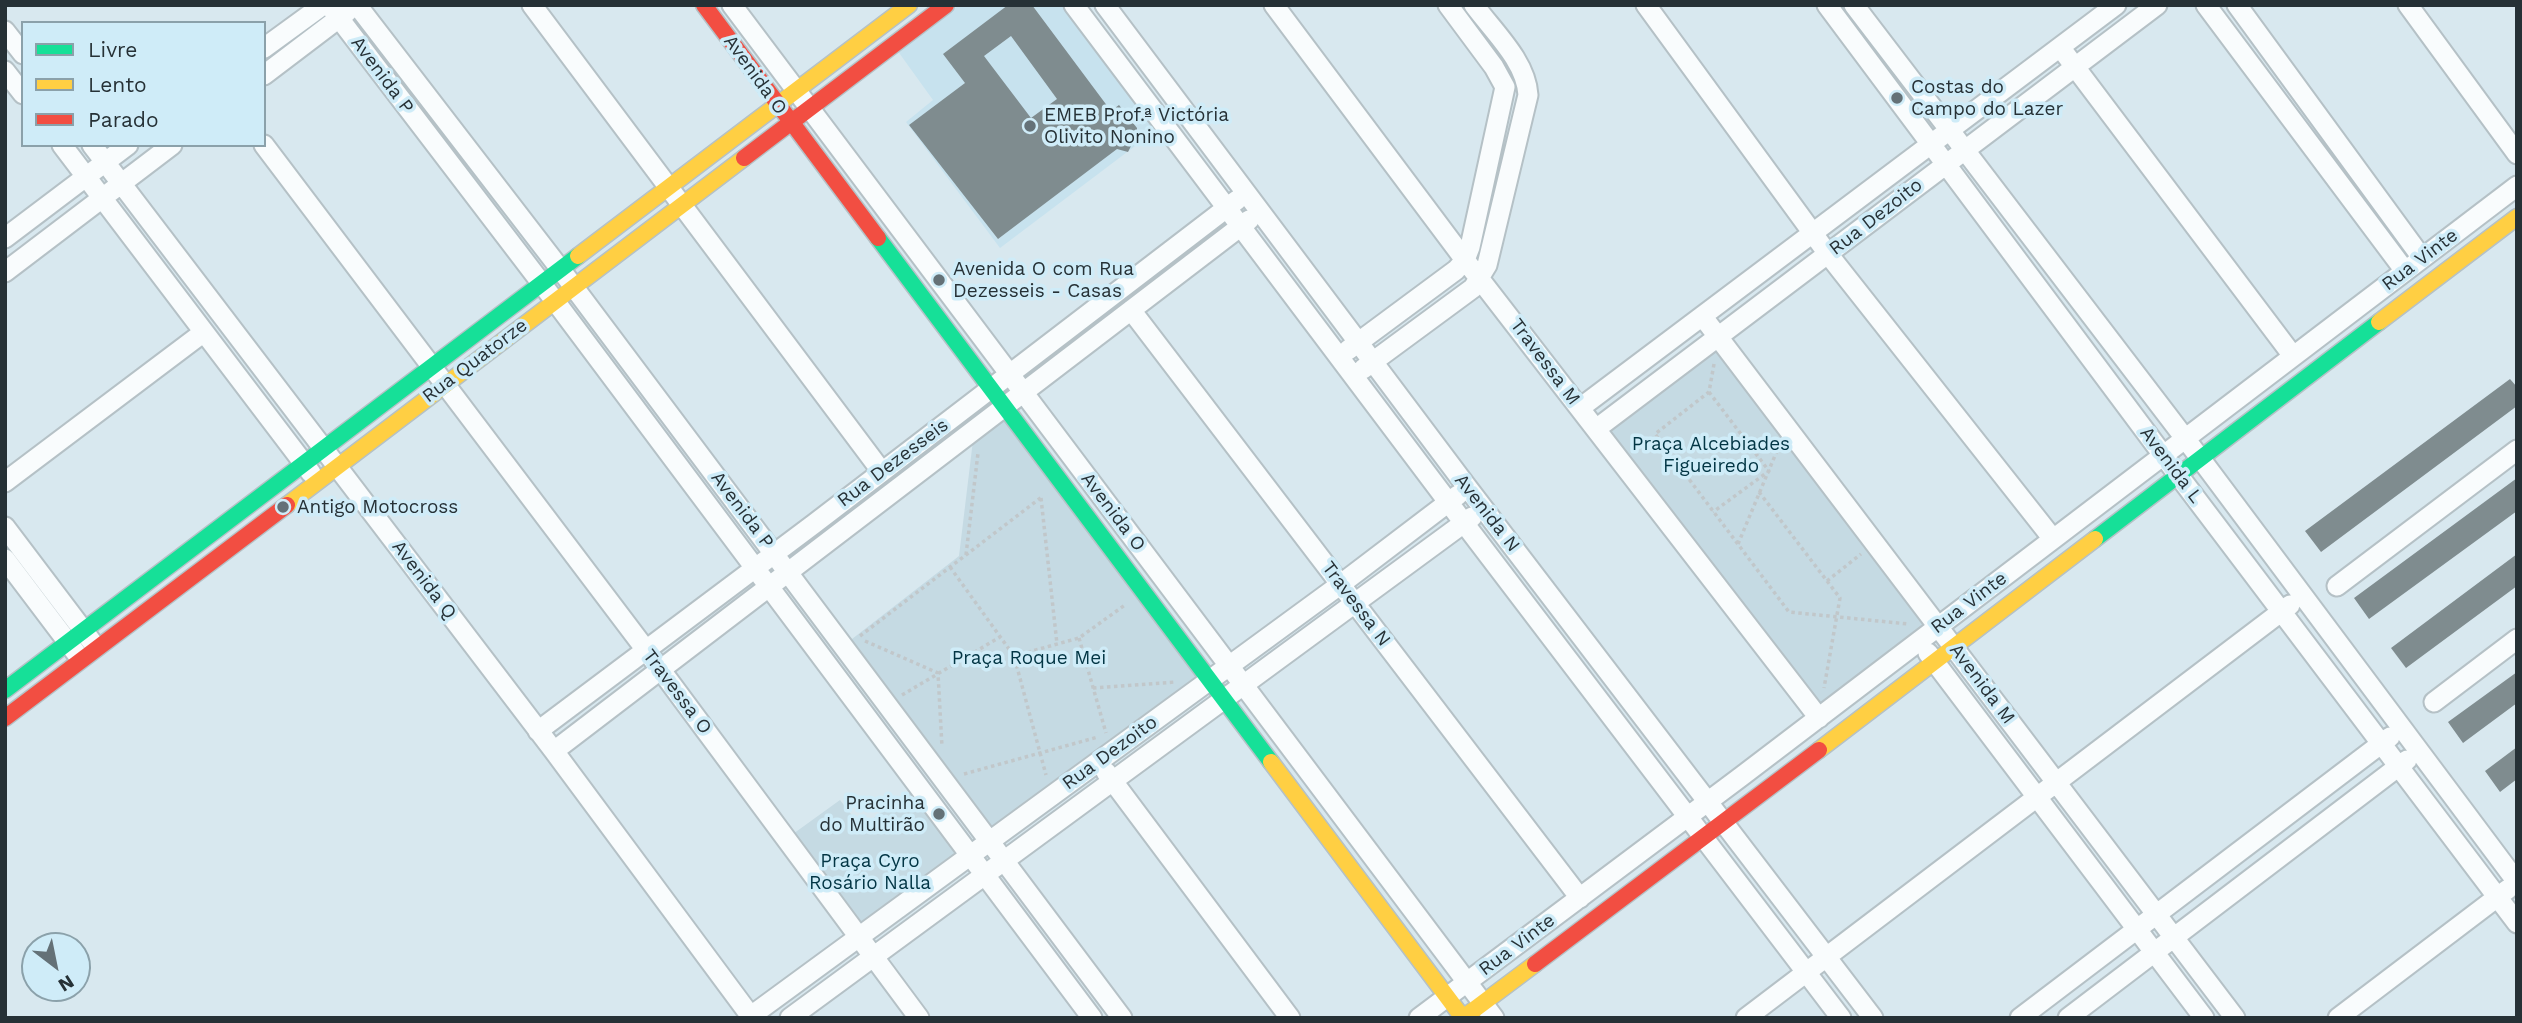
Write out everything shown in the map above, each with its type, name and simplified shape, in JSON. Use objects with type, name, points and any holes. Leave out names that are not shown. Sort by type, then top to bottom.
[{"type":"street","points":[[266,47],[323,5]]},
{"type":"street","points":[[266,73],[334,12],[356,5]]},
{"type":"street","name":"Avenida P","points":[[356,5],[574,287],[1122,1018]]},
{"type":"street","points":[[532,5],[882,472]]},
{"type":"street","name":"Avenida O","points":[[704,5],[1463,1018]]},
{"type":"street","name":"Avenida O","points":[[732,5],[1489,1010]]},
{"type":"street","name":"Rua Quatorze","points":[[5,718],[946,5]]},
{"type":"street","name":"Avenida N","points":[[1074,5],[1841,1018]]},
{"type":"street","name":"Avenida N","points":[[1105,5],[1467,487],[1873,1018]]},
{"type":"street","name":"Travessa M","points":[[1273,5],[1465,260],[1819,718]]},
{"type":"street","points":[[1340,357],[1456,270],[1465,260],[1505,94],[1503,80],[1448,5]]},
{"type":"street","points":[[1353,376],[1472,288],[1487,265],[1528,95],[1524,75],[1474,5]]},
{"type":"street","points":[[1646,5],[1828,254],[2053,539]]},
{"type":"street","name":"Avenida L","points":[[1827,5],[2517,923]]},
{"type":"street","name":"Avenida L","points":[[1854,5],[2185,438],[2517,881]]},
{"type":"street","name":"Rua Dezoito","points":[[1580,408],[2116,5]]},
{"type":"street","name":"Rua Dezoito","points":[[1596,429],[2157,5]]},
{"type":"street","points":[[2206,5],[2405,271]]},
{"type":"street","points":[[2236,5],[2422,258]]},
{"type":"street","points":[[2408,5],[2517,154]]},
{"type":"street","points":[[905,6],[918,27]]},
{"type":"street","name":"Rua Quatorze","points":[[5,690],[905,6]]},
{"type":"street","name":"Avenida P","points":[[334,12],[756,567],[1092,1018]]},
{"type":"street","points":[[5,31],[21,51]]},
{"type":"street","points":[[2060,49],[2293,356]]},
{"type":"street","points":[[5,71],[21,91]]},
{"type":"street","points":[[1503,80],[1524,75]]},
{"type":"street","points":[[64,147],[317,481]]},
{"type":"street","name":"Avenida Q","points":[[94,147],[554,751],[752,1017]]},
{"type":"street","points":[[5,238],[125,147]]},
{"type":"street","points":[[5,272],[169,147]]},
{"type":"street","name":"Travessa O","points":[[266,147],[646,650],[919,1018]]},
{"type":"street","name":"Rua Vinte","points":[[1419,1018],[1819,718],[2517,186]]},
{"type":"street","name":"Rua Dezesseis","points":[[538,731],[1246,193]]},
{"type":"street","points":[[2492,205],[2514,226]]},
{"type":"street","name":"Rua Dezesseis","points":[[554,751],[1260,212]]},
{"type":"street","name":"Rua Vinte","points":[[1463,1018],[1489,1010],[1724,822],[2200,458],[2514,226]]},
{"type":"street","name":"Travessa N","points":[[1131,310],[1580,898]]},
{"type":"street","name":"Avenida M","points":[[1703,317],[2235,1018]]},
{"type":"street","points":[[5,482],[204,332]]},
{"type":"street","points":[[2337,586],[2517,450]]},
{"type":"street","name":"Rua Dezoito","points":[[752,1017],[1052,796],[1106,749],[1210,679],[1341,584],[1467,487]]},
{"type":"street","name":"Rua Dezoito","points":[[790,1018],[1484,508]]},
{"type":"street","points":[[5,527],[75,636]]},
{"type":"street","points":[[5,559],[89,654]]},
{"type":"street","points":[[1746,1018],[2302,596]]},
{"type":"street","points":[[2434,702],[2517,639]]},
{"type":"street","name":"Avenida M","points":[[1919,641],[2204,1018]]},
{"type":"street","points":[[887,744],[905,728]]},
{"type":"street","points":[[2020,1018],[2402,728]]},
{"type":"street","points":[[1106,749],[1113,782],[1290,1018]]},
{"type":"street","points":[[2068,1018],[2419,751]]},
{"type":"street","points":[[2338,1018],[2517,881]]},
{"type":"street","points":[[1057,971],[1077,957]]},
{"type":"path","points":[[1769,471],[1710,393],[1655,434],[1789,612],[1938,626]]},
{"type":"path","points":[[967,555],[981,425]]},
{"type":"path","points":[[1738,544],[1786,428]]},
{"type":"path","points":[[1713,512],[1769,471]]},
{"type":"path","points":[[938,673],[858,638],[1062,482]]},
{"type":"path","points":[[1759,492],[1840,598],[1819,718]]},
{"type":"path","points":[[1041,498],[1057,644]]},
{"type":"path","points":[[1827,581],[1875,544]]},
{"type":"path","points":[[950,567],[1014,656],[1052,796]]},
{"type":"path","points":[[1014,656],[1079,638],[1144,592]]},
{"type":"path","points":[[887,704],[1000,637]]},
{"type":"path","points":[[938,673],[944,779],[1040,753],[1106,749],[1079,638]]},
{"type":"path","points":[[1093,688],[1210,679]]},
{"type":"shaded area","name":"EMEB Prof.ª Victória Olivito Nonino","points":[[959,5],[1063,5],[1155,131],[1000,248],[906,122],[933,100],[897,50]]},
{"type":"green space","name":"Praça Alcebiades Figueiredo","points":[[1718,338],[1938,627],[1818,718],[1596,429]]},
{"type":"green space","name":"Praça Roque Mei","points":[[1005,407],[1210,679],[990,841],[843,646],[959,556],[974,432]]},
{"type":"green space","name":"Praça Cyro Rosário Nalla","points":[[918,786],[970,856],[859,937],[786,839],[840,800],[861,827]]},
{"type":"building","name":"EMEB Prof.ª Victória Olivito Nonino","points":[[1008,5],[1032,5],[1111,111],[1119,105],[1137,128],[1137,144],[1131,146],[1128,152],[1117,149],[998,239],[909,125],[965,83],[943,54]],"holes":[[[1011,36],[1057,99],[1031,118],[984,56]]]},
{"type":"building","points":[[2510,379],[2517,387],[2517,406],[2321,552],[2305,531]]},
{"type":"building","points":[[2517,478],[2517,511],[2369,619],[2354,598]]},
{"type":"building","points":[[2517,554],[2517,586],[2406,668],[2391,648]]},
{"type":"building","points":[[2517,672],[2517,703],[2463,743],[2448,722]]},
{"type":"building","points":[[2517,747],[2517,779],[2500,792],[2485,771]]},
{"type":"traffic: fast","points":[[878,238],[1271,762]]},
{"type":"traffic: fast","points":[[5,690],[578,256]]},
{"type":"traffic: fast","points":[[2095,539],[2379,322]]},
{"type":"traffic: slow","points":[[578,256],[909,5]]},
{"type":"traffic: slow","points":[[287,505],[744,158]]},
{"type":"traffic: slow","points":[[2379,322],[2517,217]]},
{"type":"traffic: slow","points":[[1819,750],[2095,539]]},
{"type":"traffic: slow","points":[[1271,762],[1463,1018],[1535,964]]},
{"type":"traffic: jam","points":[[704,5],[878,238]]},
{"type":"traffic: jam","points":[[744,158],[946,5]]},
{"type":"traffic: jam","points":[[5,718],[287,505]]},
{"type":"traffic: jam","points":[[1535,964],[1819,750]]},
{"type":"place","name":"Costas do Campo do Lazer","points":[[1897,98]]},
{"type":"place","name":"EMEB Prof.ª Victória Olivito Nonino","points":[[1030,126]]},
{"type":"place","name":"Avenida O com Rua Dezesseis - Casas","points":[[939,280]]},
{"type":"place","name":"Antigo Motocross","points":[[283,507]]},
{"type":"place","name":"Pracinha do Multirão","points":[[939,814]]}]
